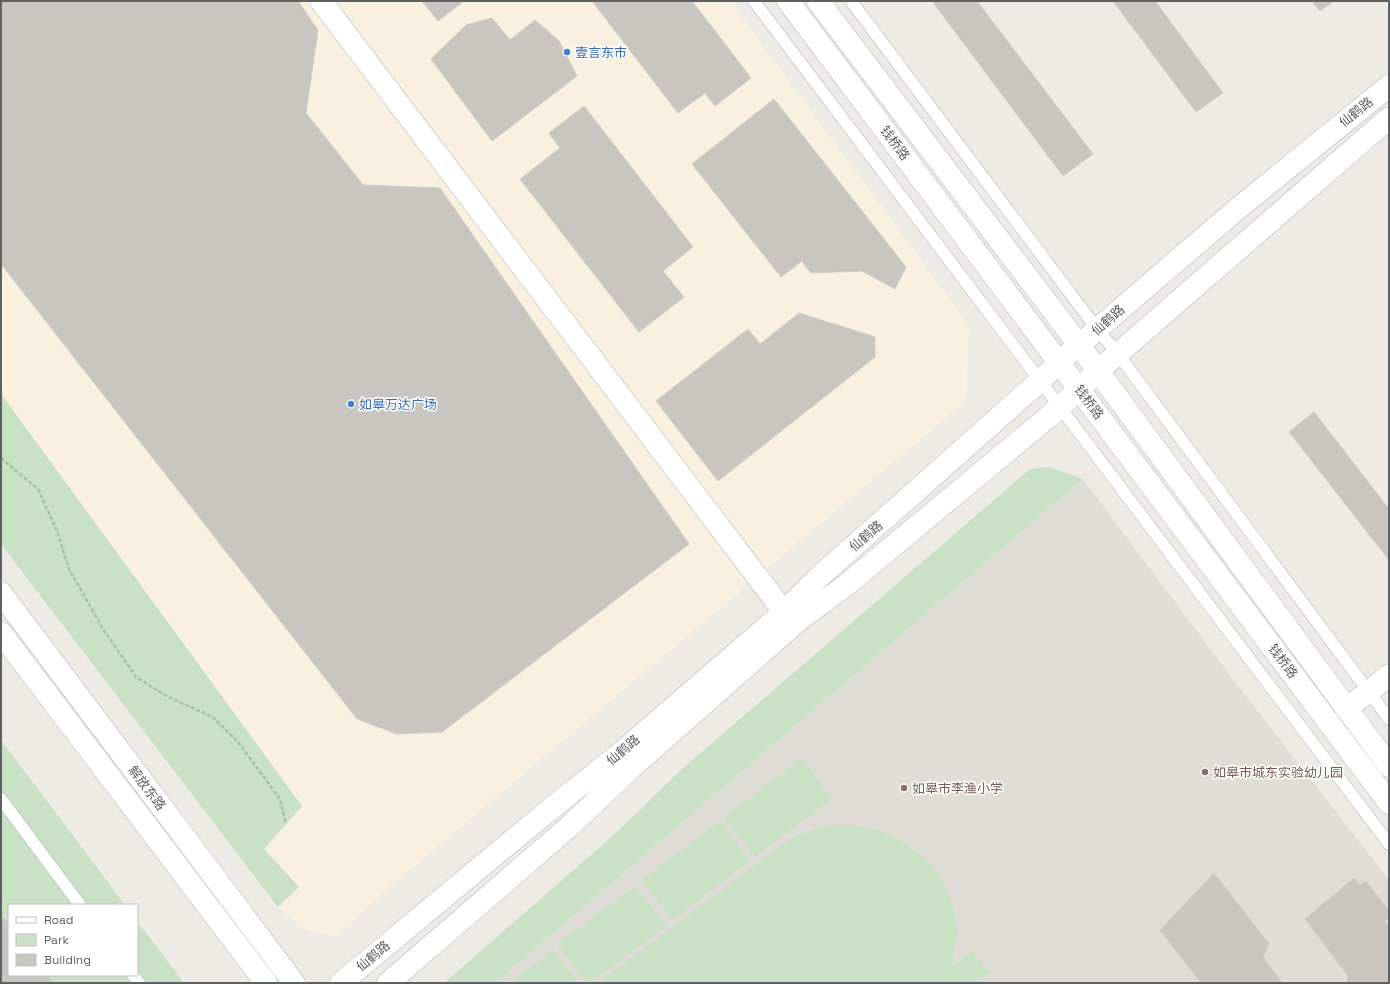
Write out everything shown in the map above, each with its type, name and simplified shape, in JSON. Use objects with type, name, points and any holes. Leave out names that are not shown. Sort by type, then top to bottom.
[{"type":"street","points":[[321,1],[784,612]]},
{"type":"street","name":"钱桥路","points":[[788,1],[1389,803]]},
{"type":"street","name":"钱桥路","points":[[818,1],[1079,345],[1389,766]]},
{"type":"street","name":"仙鹤路","points":[[341,983],[554,806],[616,757],[784,612],[819,577],[1040,381],[1059,362],[1236,210],[1389,86]]},
{"type":"street","name":"仙鹤路","points":[[388,983],[571,825],[632,767],[799,620],[845,586],[1059,408],[1098,371],[1389,118]]},
{"type":"street","name":"解放东路","points":[[1,594],[294,983]]},
{"type":"street","name":"解放东路","points":[[1,633],[266,983]]},
{"type":"street","points":[[1346,708],[1369,692],[1389,675]]},
{"type":"lane","points":[[754,1],[1059,408],[1389,844]]},
{"type":"lane","points":[[851,1],[1118,354],[1389,719]]},
{"type":"lane","points":[[1,799],[79,904]]},
{"type":"path","points":[[1,458],[38,489],[57,531],[69,569],[103,629],[136,677],[168,697],[213,717],[238,742],[280,798],[286,824]]},
{"type":"shaded area","points":[[1,1],[730,1],[969,325],[966,401],[392,885],[335,937],[306,930],[278,907],[299,887],[264,849],[302,806],[1,394]]},
{"type":"shaded area","name":"如皋市李渔小学","points":[[1083,479],[1232,678],[1389,880],[1389,983],[495,983]]},
{"type":"green space","points":[[1,394],[302,806],[264,849],[299,887],[278,907],[1,544]]},
{"type":"green space","points":[[1049,467],[1083,479],[495,983],[444,983],[617,832],[683,768],[1030,469]]},
{"type":"green space","points":[[1,740],[124,904],[8,904],[8,976],[138,976],[138,922],[184,983],[1,983]]},
{"type":"green space","points":[[802,758],[832,799],[755,857],[724,817]]},
{"type":"green space","points":[[720,821],[750,861],[672,920],[642,880]]},
{"type":"green space","points":[[849,825],[872,828],[894,837],[926,858],[945,883],[954,910],[957,935],[951,967],[973,951],[989,972],[974,983],[598,983],[794,836],[825,826]]},
{"type":"green space","points":[[635,886],[666,926],[590,983],[587,983],[557,944]]},
{"type":"green space","points":[[553,950],[578,983],[510,983]]},
{"type":"building","name":"如皋万达广场","points":[[1,1],[298,1],[318,30],[306,113],[363,185],[440,188],[689,544],[442,732],[397,734],[357,719],[1,264]]},
{"type":"building","points":[[422,1],[464,1],[438,21]]},
{"type":"building","points":[[592,1],[692,1],[751,78],[715,106],[705,93],[678,113]]},
{"type":"building","points":[[932,1],[977,1],[1093,154],[1063,176]]},
{"type":"building","points":[[1113,1],[1155,1],[1223,93],[1196,112]]},
{"type":"building","points":[[1312,1],[1334,1],[1320,11]]},
{"type":"building","points":[[492,18],[510,40],[535,20],[559,41],[577,76],[492,141],[431,59],[466,25]]},
{"type":"building","points":[[774,99],[906,267],[895,289],[862,271],[811,273],[802,261],[781,277],[692,164]]},
{"type":"building","points":[[584,106],[693,247],[663,271],[684,297],[639,332],[520,179],[560,148],[549,133]]},
{"type":"building","points":[[799,313],[875,337],[875,357],[718,481],[656,401],[748,329],[760,344]]},
{"type":"building","points":[[1314,412],[1389,509],[1389,560],[1289,432]]},
{"type":"building","points":[[1214,873],[1269,944],[1263,957],[1282,983],[1201,983],[1160,930]]},
{"type":"building","points":[[1354,878],[1360,885],[1366,881],[1389,911],[1389,918],[1385,921],[1389,927],[1389,983],[1347,983],[1348,976],[1305,919]]},
{"type":"building","points":[[1,915],[8,924],[8,976],[48,976],[53,983],[1,983]]},
{"type":"place","name":"壹言东市","points":[[567,52]]},
{"type":"place","name":"如皋万达广场","points":[[351,404]]},
{"type":"place","name":"如皋市城东实验幼儿园","points":[[1205,772]]},
{"type":"place","name":"如皋市李渔小学","points":[[904,788]]}]
